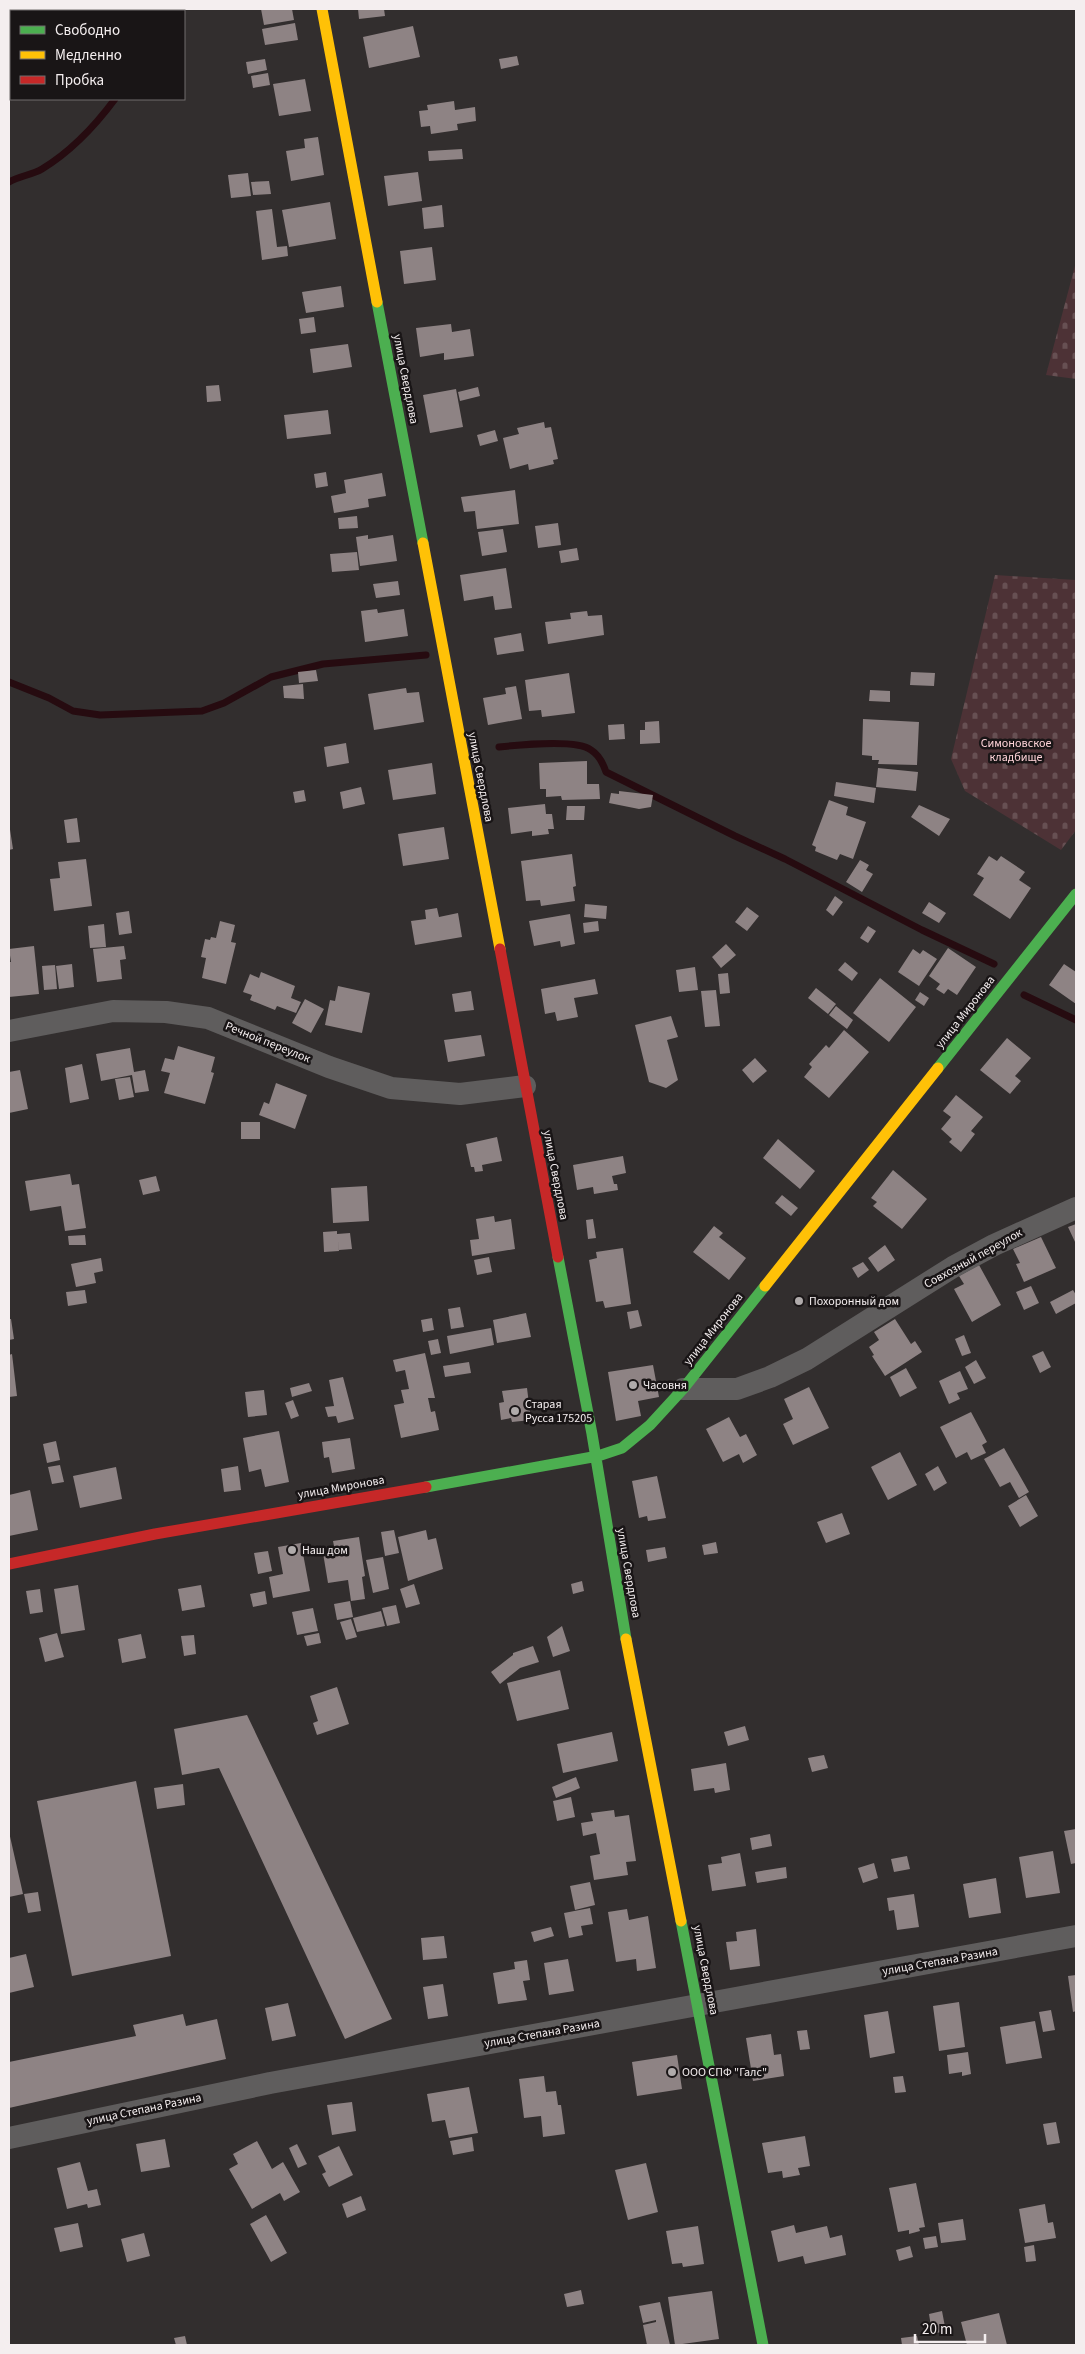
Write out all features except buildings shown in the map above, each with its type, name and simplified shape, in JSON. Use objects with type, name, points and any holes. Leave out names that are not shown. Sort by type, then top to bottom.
[{"type":"street","name":"улица Свердлова","points":[[322,9],[595,1456],[618,1596],[764,2345]]},
{"type":"street","name":"улица Миронова","points":[[9,1564],[155,1534],[612,1453],[644,1430],[683,1389],[1076,894]]},
{"type":"street","name":"Речной переулок","points":[[9,1031],[113,1011],[181,1013],[208,1018],[329,1067],[391,1088],[460,1094],[525,1086]]},
{"type":"street","name":"Совхозный переулок","points":[[683,1389],[737,1390],[770,1377],[807,1359],[953,1266],[1002,1240],[1076,1208]]},
{"type":"street","name":"улица Степана Разина","points":[[9,2138],[270,2083],[1076,1936]]},
{"type":"green space","points":[[1076,262],[1076,379],[1046,375]]},
{"type":"green space","name":"Симоновское кладбище","points":[[995,575],[1076,580],[1076,830],[1061,850],[965,791],[951,759]]},
{"type":"waterway","points":[[9,182],[38,171],[62,155],[90,129],[114,100]]},
{"type":"waterway","points":[[9,682],[49,698],[73,711],[100,715],[202,711],[224,703],[271,677],[323,664],[426,655]]},
{"type":"waterway","points":[[499,747],[561,744],[584,747],[591,750],[602,762],[606,772],[994,964]]},
{"type":"waterway","points":[[1024,995],[1076,1020]]},
{"type":"traffic: fast","points":[[377,302],[423,543]]},
{"type":"traffic: fast","points":[[938,1068],[1076,894]]},
{"type":"traffic: fast","points":[[558,1257],[592,1434],[626,1639]]},
{"type":"traffic: fast","points":[[426,1487],[598,1456],[622,1448],[650,1425],[683,1389],[765,1286]]},
{"type":"traffic: fast","points":[[681,1921],[763,2345]]},
{"type":"traffic: slow","points":[[322,9],[377,302]]},
{"type":"traffic: slow","points":[[423,543],[500,949]]},
{"type":"traffic: slow","points":[[765,1286],[938,1068]]},
{"type":"traffic: slow","points":[[626,1639],[681,1921]]},
{"type":"traffic: jam","points":[[500,949],[558,1257]]},
{"type":"traffic: jam","points":[[9,1564],[155,1534],[426,1487]]},
{"type":"place","name":"Похоронный дом","points":[[799,1301]]},
{"type":"place","name":"Часовня","points":[[633,1385]]},
{"type":"place","name":"Старая Русса 175205","points":[[515,1411]]},
{"type":"place","name":"Наш дом","points":[[292,1550]]},
{"type":"place","name":"ООО СПФ \"Галс\"","points":[[672,2072]]}]
